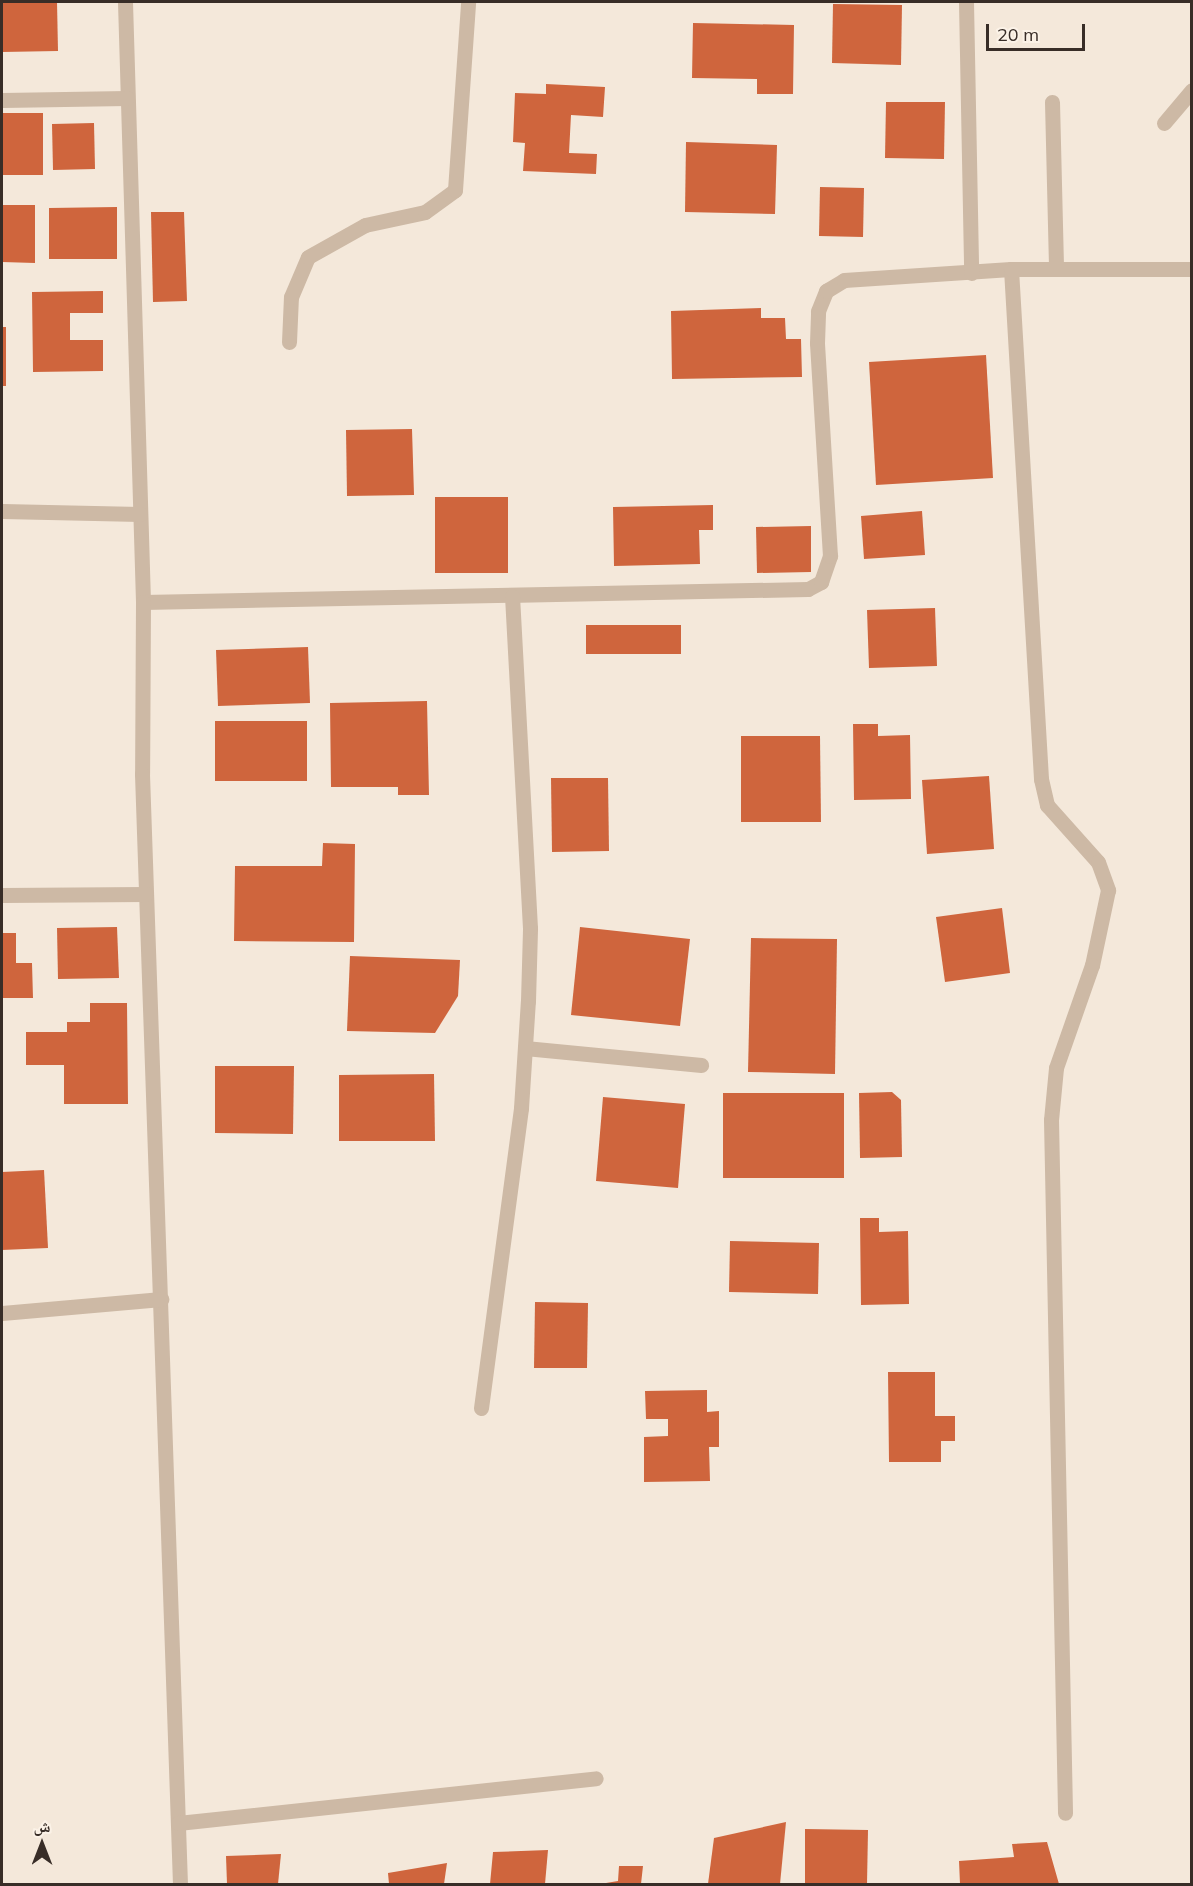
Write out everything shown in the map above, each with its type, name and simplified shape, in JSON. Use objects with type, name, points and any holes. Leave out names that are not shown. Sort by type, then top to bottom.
[{"type":"street","points":[[125,2],[143,602],[146,894],[180,1884]]},
{"type":"street","points":[[289,342],[291,297],[308,257],[365,225],[425,212],[455,190],[468,2]]},
{"type":"street","points":[[966,2],[971,273]]},
{"type":"street","points":[[1164,123],[1191,90]]},
{"type":"street","points":[[2,100],[127,98]]},
{"type":"street","points":[[1052,102],[1056,268]]},
{"type":"street","points":[[1011,269],[1041,779],[1047,805],[1098,862],[1108,890],[1092,964],[1056,1068],[1051,1120],[1065,1813]]},
{"type":"street","points":[[143,602],[784,592],[821,582],[830,556],[817,343],[818,311],[826,291],[844,280],[1011,269],[1191,269]]},
{"type":"street","points":[[2,511],[140,514]]},
{"type":"street","points":[[481,1408],[525,1048],[530,928],[512,596]]},
{"type":"street","points":[[2,896],[146,894]]},
{"type":"street","points":[[525,1048],[701,1065]]},
{"type":"street","points":[[2,1313],[161,1299]]},
{"type":"street","points":[[178,1823],[596,1778]]},
{"type":"building","points":[[2,2],[57,2],[58,51],[2,52]]},
{"type":"building","points":[[833,4],[902,5],[901,65],[832,63]]},
{"type":"building","points":[[693,23],[794,25],[793,94],[757,94],[757,79],[692,78]]},
{"type":"building","points":[[546,84],[605,87],[603,117],[571,115],[569,153],[597,154],[596,174],[523,171],[525,143],[513,142],[515,93],[546,94]]},
{"type":"building","points":[[886,102],[945,102],[944,159],[885,158]]},
{"type":"building","points":[[2,113],[43,113],[43,175],[2,175]]},
{"type":"building","points":[[94,123],[95,169],[53,170],[52,124]]},
{"type":"building","points":[[686,142],[777,145],[775,214],[685,212]]},
{"type":"building","points":[[820,187],[864,188],[863,237],[819,236]]},
{"type":"building","points":[[2,205],[35,205],[35,263],[2,262]]},
{"type":"building","points":[[117,207],[117,259],[49,259],[49,208]]},
{"type":"building","points":[[151,212],[184,212],[187,301],[153,302]]},
{"type":"building","points":[[103,291],[103,313],[70,313],[70,340],[103,340],[103,371],[33,372],[32,292]]},
{"type":"building","points":[[761,308],[761,318],[785,318],[786,339],[801,339],[802,377],[672,379],[671,311]]},
{"type":"building","points":[[2,327],[6,327],[6,386],[2,386]]},
{"type":"building","points":[[986,355],[993,478],[876,485],[869,362]]},
{"type":"building","points":[[412,429],[414,495],[347,496],[346,430]]},
{"type":"building","points":[[435,497],[508,497],[508,573],[435,573]]},
{"type":"building","points":[[713,505],[713,530],[699,530],[700,564],[614,566],[613,507]]},
{"type":"building","points":[[922,511],[925,555],[864,559],[861,516]]},
{"type":"building","points":[[811,526],[811,572],[757,573],[756,527]]},
{"type":"building","points":[[935,608],[937,666],[869,668],[867,610]]},
{"type":"building","points":[[586,625],[681,625],[681,654],[586,654]]},
{"type":"building","points":[[308,647],[310,703],[218,706],[216,650]]},
{"type":"building","points":[[427,701],[429,795],[398,795],[398,787],[331,787],[330,703]]},
{"type":"building","points":[[215,721],[307,721],[307,781],[215,781]]},
{"type":"building","points":[[853,724],[878,724],[878,736],[910,735],[911,799],[854,800]]},
{"type":"building","points":[[741,736],[820,736],[821,822],[741,822]]},
{"type":"building","points":[[989,776],[994,849],[927,854],[922,780]]},
{"type":"building","points":[[551,778],[608,778],[609,851],[552,852]]},
{"type":"building","points":[[323,843],[355,844],[354,942],[234,941],[235,866],[322,866]]},
{"type":"building","points":[[1002,908],[1010,973],[945,982],[936,917]]},
{"type":"building","points":[[117,927],[119,978],[58,979],[57,928]]},
{"type":"building","points":[[580,927],[690,939],[680,1026],[571,1015]]},
{"type":"building","points":[[2,933],[16,933],[16,963],[32,963],[33,998],[2,998]]},
{"type":"building","points":[[751,938],[837,939],[835,1074],[748,1072]]},
{"type":"building","points":[[350,956],[460,960],[458,996],[435,1033],[347,1031]]},
{"type":"building","points":[[90,1003],[127,1003],[128,1104],[64,1104],[64,1065],[26,1065],[26,1032],[67,1032],[67,1022],[90,1022]]},
{"type":"building","points":[[215,1066],[294,1066],[293,1134],[215,1133]]},
{"type":"building","points":[[434,1074],[435,1141],[339,1141],[339,1075]]},
{"type":"building","points":[[892,1092],[901,1100],[902,1157],[860,1158],[859,1093]]},
{"type":"building","points":[[723,1093],[844,1093],[844,1178],[723,1178]]},
{"type":"building","points":[[603,1097],[685,1104],[678,1188],[596,1181]]},
{"type":"building","points":[[44,1170],[48,1248],[2,1250],[2,1172]]},
{"type":"building","points":[[860,1218],[879,1218],[879,1232],[908,1231],[909,1304],[861,1305]]},
{"type":"building","points":[[730,1241],[819,1243],[818,1294],[729,1292]]},
{"type":"building","points":[[535,1302],[588,1303],[587,1368],[534,1368]]},
{"type":"building","points":[[888,1372],[935,1372],[935,1416],[955,1416],[955,1441],[941,1441],[941,1462],[889,1462]]},
{"type":"building","points":[[707,1390],[707,1412],[719,1411],[719,1447],[709,1447],[710,1481],[644,1482],[644,1437],[668,1436],[668,1419],[646,1419],[645,1391]]},
{"type":"building","points":[[786,1822],[780,1884],[708,1884],[714,1838]]},
{"type":"building","points":[[805,1829],[868,1830],[867,1884],[805,1884]]},
{"type":"building","points":[[1047,1842],[1059,1884],[960,1884],[959,1861],[1014,1857],[1012,1844]]},
{"type":"building","points":[[548,1850],[545,1884],[490,1884],[493,1852]]},
{"type":"building","points":[[281,1854],[278,1884],[227,1884],[226,1856]]},
{"type":"building","points":[[447,1863],[444,1884],[389,1884],[388,1873]]},
{"type":"building","points":[[619,1866],[643,1866],[641,1884],[600,1884],[618,1881]]}]
